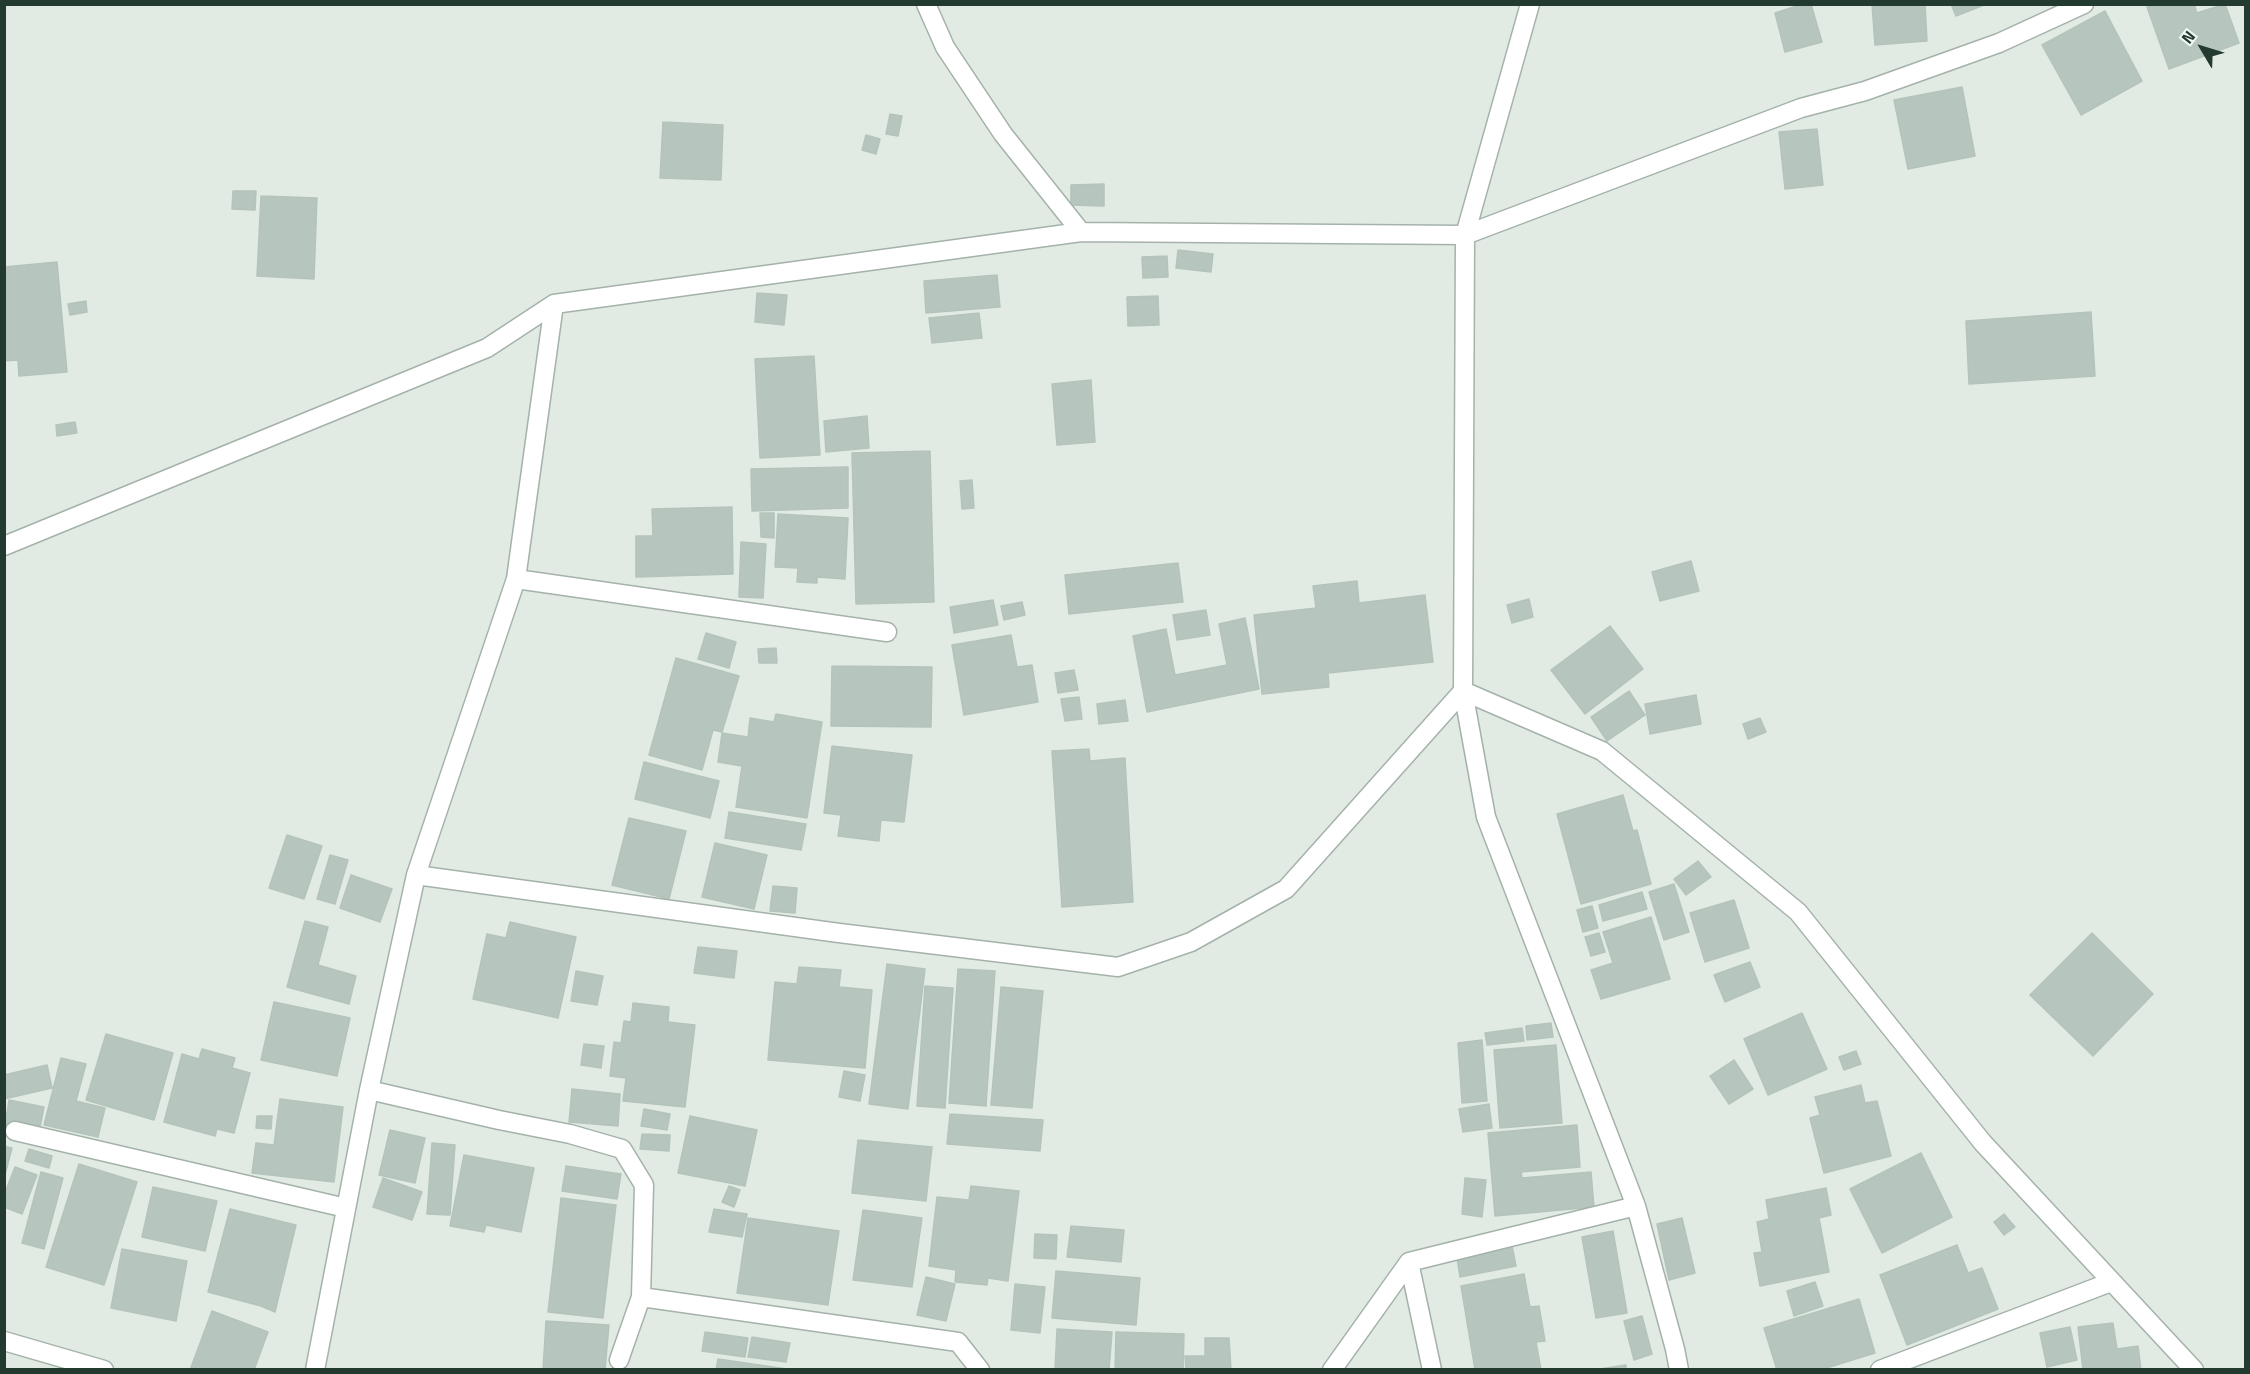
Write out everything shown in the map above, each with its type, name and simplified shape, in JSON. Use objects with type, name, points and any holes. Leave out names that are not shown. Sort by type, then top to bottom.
[{"type":"street","points":[[926,4],[945,47],[997,124],[1081,232]]},
{"type":"street","points":[[1530,4],[1465,234],[1463,691],[1486,817],[1636,1206],[1675,1349],[1678,1370]]},
{"type":"street","points":[[4,546],[486,348],[554,304],[1081,232],[1465,234],[1801,108],[1865,91],[1999,43],[2085,4]]},
{"type":"street","points":[[315,1370],[369,1090],[416,875],[516,579],[554,304]]},
{"type":"street","points":[[516,579],[887,632]]},
{"type":"street","points":[[416,875],[839,933],[1118,967],[1191,942],[1286,889],[1463,691]]},
{"type":"street","points":[[1463,691],[1602,751],[1798,912],[1983,1143],[2194,1370]]},
{"type":"street","points":[[369,1090],[570,1134],[622,1149],[644,1185],[641,1297],[619,1360]]},
{"type":"street","points":[[15,1131],[346,1208]]},
{"type":"street","points":[[1332,1370],[1409,1262],[1636,1206]]},
{"type":"street","points":[[1409,1262],[1432,1370]]},
{"type":"street","points":[[1880,1370],[2111,1282]]},
{"type":"street","points":[[641,1297],[958,1342],[980,1370]]},
{"type":"street","points":[[4,1341],[101,1369]]},
{"type":"building","points":[[1803,4],[1811,4],[1822,42],[1785,52],[1775,13]]},
{"type":"building","points":[[1872,4],[1925,4],[1927,41],[1875,45]]},
{"type":"building","points":[[1951,4],[1984,4],[1984,5],[1956,16]]},
{"type":"building","points":[[2154,4],[2194,4],[2197,13],[2225,4],[2239,43],[2169,69],[2147,7]]},
{"type":"building","points":[[2105,11],[2142,81],[2081,115],[2042,45]]},
{"type":"building","points":[[1962,87],[1975,156],[1908,169],[1894,100]]},
{"type":"building","points":[[890,114],[902,116],[898,136],[886,134]]},
{"type":"building","points":[[663,122],[723,125],[721,180],[660,178]]},
{"type":"building","points":[[1817,129],[1823,185],[1785,189],[1779,132]]},
{"type":"building","points":[[866,135],[880,139],[876,154],[862,150]]},
{"type":"building","points":[[1104,184],[1104,206],[1071,205],[1071,185]]},
{"type":"building","points":[[233,191],[256,191],[255,210],[232,209]]},
{"type":"building","points":[[261,196],[317,198],[314,279],[257,276]]},
{"type":"building","points":[[1178,250],[1213,254],[1211,272],[1176,268]]},
{"type":"building","points":[[1167,256],[1168,277],[1143,278],[1142,257]]},
{"type":"building","points":[[57,262],[67,372],[19,376],[18,360],[4,361],[4,267]]},
{"type":"building","points":[[997,275],[1000,307],[926,313],[924,281]]},
{"type":"building","points":[[757,293],[787,295],[784,325],[755,322]]},
{"type":"building","points":[[1158,296],[1159,325],[1128,326],[1127,297]]},
{"type":"building","points":[[86,301],[87,312],[70,315],[68,304]]},
{"type":"building","points":[[2091,312],[2095,376],[1969,384],[1966,321]]},
{"type":"building","points":[[979,313],[982,338],[932,343],[929,318]]},
{"type":"building","points":[[814,356],[820,455],[760,458],[755,359]]},
{"type":"building","points":[[1091,380],[1095,442],[1057,445],[1052,384]]},
{"type":"building","points":[[867,416],[869,448],[826,452],[824,421]]},
{"type":"building","points":[[75,422],[77,433],[57,436],[56,425]]},
{"type":"building","points":[[930,451],[934,602],[856,604],[852,453]]},
{"type":"building","points":[[848,467],[848,508],[752,511],[751,469]]},
{"type":"building","points":[[972,480],[974,508],[962,509],[960,481]]},
{"type":"building","points":[[732,507],[733,574],[636,577],[636,536],[653,536],[652,509]]},
{"type":"building","points":[[760,513],[774,513],[774,538],[761,537]]},
{"type":"building","points":[[778,514],[848,518],[845,579],[817,577],[817,583],[797,582],[798,568],[775,567]]},
{"type":"building","points":[[741,542],[766,544],[763,598],[739,597]]},
{"type":"building","points":[[1691,561],[1699,591],[1660,601],[1652,572]]},
{"type":"building","points":[[1178,563],[1183,602],[1069,614],[1065,575]]},
{"type":"building","points":[[1357,581],[1359,603],[1425,595],[1433,662],[1328,673],[1329,687],[1262,694],[1254,615],[1316,608],[1313,586]]},
{"type":"building","points":[[1529,599],[1533,617],[1512,623],[1507,605]]},
{"type":"building","points":[[993,600],[998,625],[954,633],[950,607]]},
{"type":"building","points":[[1022,602],[1025,615],[1004,620],[1001,606]]},
{"type":"building","points":[[1206,610],[1210,635],[1177,640],[1173,615]]},
{"type":"building","points":[[1245,618],[1259,689],[1147,712],[1133,636],[1166,629],[1175,675],[1227,665],[1219,624]]},
{"type":"building","points":[[1610,626],[1643,669],[1585,714],[1551,670]]},
{"type":"building","points":[[706,633],[736,642],[729,668],[698,659]]},
{"type":"building","points":[[1011,635],[1017,667],[1032,665],[1038,702],[964,715],[952,645]]},
{"type":"building","points":[[776,648],[777,663],[759,663],[758,649]]},
{"type":"building","points":[[676,658],[739,676],[722,732],[713,730],[702,770],[649,755]]},
{"type":"building","points":[[832,666],[932,667],[931,727],[831,726]]},
{"type":"building","points":[[1074,670],[1078,690],[1058,693],[1055,673]]},
{"type":"building","points":[[1629,691],[1645,715],[1607,741],[1591,717]]},
{"type":"building","points":[[1696,695],[1701,724],[1650,734],[1645,704]]},
{"type":"building","points":[[1079,697],[1082,719],[1065,721],[1061,699]]},
{"type":"building","points":[[1125,700],[1128,721],[1099,724],[1097,704]]},
{"type":"building","points":[[776,714],[822,722],[807,818],[736,807],[742,766],[718,762],[722,733],[748,737],[750,718],[774,722]]},
{"type":"building","points":[[1760,718],[1766,732],[1748,739],[1743,724]]},
{"type":"building","points":[[832,746],[912,755],[904,822],[881,820],[879,841],[838,836],[841,815],[824,813]]},
{"type":"building","points":[[1089,749],[1090,761],[1125,758],[1133,902],[1062,907],[1052,751]]},
{"type":"building","points":[[644,762],[719,781],[710,818],[635,799]]},
{"type":"building","points":[[1623,795],[1633,831],[1637,830],[1651,884],[1581,904],[1557,814]]},
{"type":"building","points":[[729,812],[806,824],[801,850],[725,838]]},
{"type":"building","points":[[629,818],[686,831],[669,899],[612,885]]},
{"type":"building","points":[[287,835],[322,846],[304,899],[269,888]]},
{"type":"building","points":[[715,843],[767,855],[754,909],[702,897]]},
{"type":"building","points":[[330,855],[348,860],[335,904],[317,899]]},
{"type":"building","points":[[1698,861],[1711,877],[1686,895],[1674,879]]},
{"type":"building","points":[[351,875],[392,889],[380,922],[340,908]]},
{"type":"building","points":[[1674,884],[1689,932],[1664,940],[1649,892]]},
{"type":"building","points":[[773,886],[797,888],[795,913],[770,911]]},
{"type":"building","points":[[1642,892],[1647,909],[1603,921],[1599,905]]},
{"type":"building","points":[[1734,900],[1749,948],[1705,962],[1690,913]]},
{"type":"building","points":[[1592,906],[1598,928],[1583,932],[1577,910]]},
{"type":"building","points":[[1651,917],[1670,979],[1601,999],[1591,970],[1613,963],[1603,932]]},
{"type":"building","points":[[305,921],[328,927],[318,965],[356,976],[349,1004],[287,987]]},
{"type":"building","points":[[510,922],[576,937],[558,1018],[473,999],[487,934],[506,938]]},
{"type":"building","points":[[1599,933],[1605,952],[1591,956],[1585,937]]},
{"type":"building","points":[[2092,933],[2153,994],[2093,1056],[2030,995]]},
{"type":"building","points":[[698,947],[737,951],[734,978],[694,973]]},
{"type":"building","points":[[1750,962],[1760,987],[1725,1002],[1714,975]]},
{"type":"building","points":[[887,964],[925,969],[908,1109],[869,1104]]},
{"type":"building","points":[[799,967],[841,970],[839,987],[872,990],[865,1068],[768,1060],[775,982],[797,984]]},
{"type":"building","points":[[958,969],[995,971],[986,1106],[949,1103]]},
{"type":"building","points":[[576,971],[603,976],[597,1005],[571,1001]]},
{"type":"building","points":[[925,986],[953,988],[945,1108],[917,1106]]},
{"type":"building","points":[[1001,987],[1043,991],[1032,1108],[991,1105]]},
{"type":"building","points":[[274,1002],[350,1018],[337,1076],[261,1060]]},
{"type":"building","points":[[633,1003],[669,1007],[668,1022],[695,1025],[685,1107],[623,1101],[626,1078],[610,1076],[614,1042],[621,1043],[624,1021],[631,1022]]},
{"type":"building","points":[[1802,1013],[1827,1069],[1768,1095],[1744,1039]]},
{"type":"building","points":[[1551,1023],[1553,1037],[1527,1040],[1526,1026]]},
{"type":"building","points":[[1522,1028],[1524,1041],[1487,1045],[1485,1033]]},
{"type":"building","points":[[106,1034],[173,1053],[154,1120],[86,1100]]},
{"type":"building","points":[[1482,1040],[1487,1101],[1462,1103],[1458,1043]]},
{"type":"building","points":[[584,1044],[604,1046],[601,1068],[581,1065]]},
{"type":"building","points":[[1556,1045],[1562,1123],[1500,1128],[1494,1050]]},
{"type":"building","points":[[202,1049],[235,1058],[232,1068],[250,1073],[234,1133],[217,1129],[215,1136],[164,1122],[182,1054],[199,1059]]},
{"type":"building","points":[[1856,1051],[1861,1064],[1844,1070],[1839,1057]]},
{"type":"building","points":[[61,1058],[86,1064],[76,1101],[105,1108],[98,1137],[44,1125]]},
{"type":"building","points":[[1734,1060],[1753,1089],[1729,1104],[1710,1076]]},
{"type":"building","points":[[47,1065],[52,1088],[4,1099],[4,1075]]},
{"type":"building","points":[[844,1071],[865,1075],[860,1101],[839,1097]]},
{"type":"building","points":[[1861,1085],[1865,1103],[1877,1101],[1891,1156],[1824,1173],[1810,1118],[1820,1115],[1815,1097]]},
{"type":"building","points":[[572,1089],[620,1094],[618,1126],[569,1122]]},
{"type":"building","points":[[280,1099],[343,1107],[334,1182],[252,1173],[256,1143],[274,1145]]},
{"type":"building","points":[[9,1100],[44,1107],[39,1132],[5,1125]]},
{"type":"building","points":[[1489,1104],[1492,1128],[1463,1132],[1459,1109]]},
{"type":"building","points":[[644,1109],[670,1114],[667,1130],[641,1126]]},
{"type":"building","points":[[950,1114],[1043,1120],[1040,1151],[947,1144]]},
{"type":"building","points":[[257,1116],[272,1116],[271,1129],[256,1128]]},
{"type":"building","points":[[690,1116],[757,1130],[745,1186],[678,1173]]},
{"type":"building","points":[[1577,1125],[1580,1167],[1521,1172],[1522,1178],[1591,1172],[1594,1207],[1495,1216],[1488,1133]]},
{"type":"building","points":[[390,1130],[425,1138],[415,1183],[379,1175]]},
{"type":"building","points":[[642,1134],[670,1135],[669,1151],[640,1149]]},
{"type":"building","points":[[858,1140],[932,1147],[926,1201],[852,1193]]},
{"type":"building","points":[[432,1143],[455,1145],[450,1215],[427,1214]]},
{"type":"building","points":[[4,1146],[12,1148],[4,1179]]},
{"type":"building","points":[[29,1149],[52,1156],[49,1168],[25,1161]]},
{"type":"building","points":[[1921,1153],[1952,1217],[1882,1253],[1850,1189]]},
{"type":"building","points":[[464,1155],[534,1168],[521,1232],[486,1225],[484,1232],[450,1226]]},
{"type":"building","points":[[79,1164],[137,1182],[104,1285],[46,1267]]},
{"type":"building","points":[[566,1166],[621,1174],[617,1199],[562,1191]]},
{"type":"building","points":[[15,1167],[37,1175],[22,1214],[4,1207],[4,1195]]},
{"type":"building","points":[[41,1172],[63,1178],[44,1249],[22,1243]]},
{"type":"building","points":[[383,1178],[422,1192],[412,1220],[373,1207]]},
{"type":"building","points":[[1465,1178],[1486,1180],[1482,1217],[1462,1214]]},
{"type":"building","points":[[729,1186],[740,1190],[734,1207],[722,1202]]},
{"type":"building","points":[[971,1186],[1019,1191],[1008,1281],[988,1278],[987,1285],[955,1282],[956,1270],[929,1266],[937,1197],[969,1200]]},
{"type":"building","points":[[153,1187],[217,1201],[205,1251],[142,1237]]},
{"type":"building","points":[[1826,1188],[1831,1215],[1819,1218],[1829,1272],[1760,1286],[1754,1253],[1762,1252],[1757,1222],[1769,1219],[1766,1200]]},
{"type":"building","points":[[561,1198],[616,1205],[603,1318],[548,1312]]},
{"type":"building","points":[[230,1209],[296,1225],[275,1312],[208,1292]]},
{"type":"building","points":[[714,1209],[747,1214],[742,1237],[709,1232]]},
{"type":"building","points":[[863,1210],[922,1218],[912,1287],[853,1280]]},
{"type":"building","points":[[2004,1214],[2015,1227],[2004,1235],[1994,1222]]},
{"type":"building","points":[[748,1218],[839,1231],[828,1305],[737,1293]]},
{"type":"building","points":[[1682,1218],[1695,1273],[1669,1280],[1657,1224]]},
{"type":"building","points":[[1071,1226],[1124,1230],[1121,1262],[1067,1257]]},
{"type":"building","points":[[1613,1231],[1627,1313],[1596,1318],[1582,1237]]},
{"type":"building","points":[[1035,1234],[1057,1235],[1056,1259],[1034,1258]]},
{"type":"building","points":[[1957,1245],[1968,1273],[1982,1268],[1998,1309],[1907,1345],[1880,1275]]},
{"type":"building","points":[[1512,1246],[1516,1266],[1460,1277],[1457,1258]]},
{"type":"building","points":[[122,1249],[187,1261],[176,1321],[111,1308]]},
{"type":"building","points":[[1056,1271],[1140,1278],[1136,1325],[1052,1318]]},
{"type":"building","points":[[1524,1274],[1530,1307],[1539,1306],[1545,1341],[1536,1342],[1541,1370],[1475,1370],[1461,1286]]},
{"type":"building","points":[[926,1277],[955,1284],[946,1321],[917,1315]]},
{"type":"building","points":[[1815,1282],[1823,1306],[1794,1316],[1787,1291]]},
{"type":"building","points":[[1015,1284],[1045,1287],[1040,1333],[1011,1330]]},
{"type":"building","points":[[1859,1299],[1875,1353],[1820,1370],[1777,1370],[1764,1328]]},
{"type":"building","points":[[212,1311],[268,1332],[254,1370],[190,1370]]},
{"type":"building","points":[[1642,1316],[1652,1354],[1634,1360],[1624,1321]]},
{"type":"building","points":[[546,1321],[609,1325],[605,1370],[543,1370]]},
{"type":"building","points":[[2113,1323],[2117,1349],[2138,1346],[2141,1370],[2083,1370],[2078,1327]]},
{"type":"building","points":[[2070,1327],[2077,1360],[2047,1367],[2040,1333]]},
{"type":"building","points":[[1057,1329],[1112,1332],[1109,1370],[1055,1370]]},
{"type":"building","points":[[705,1332],[748,1338],[745,1357],[702,1351]]},
{"type":"building","points":[[1116,1332],[1184,1334],[1183,1370],[1115,1370]]},
{"type":"building","points":[[752,1337],[790,1343],[786,1362],[748,1357]]},
{"type":"building","points":[[1205,1338],[1229,1338],[1231,1370],[1186,1370],[1185,1356],[1205,1356]]},
{"type":"building","points":[[718,1359],[787,1369],[716,1370]]},
{"type":"building","points":[[1626,1365],[1626,1370],[1593,1370]]}]
